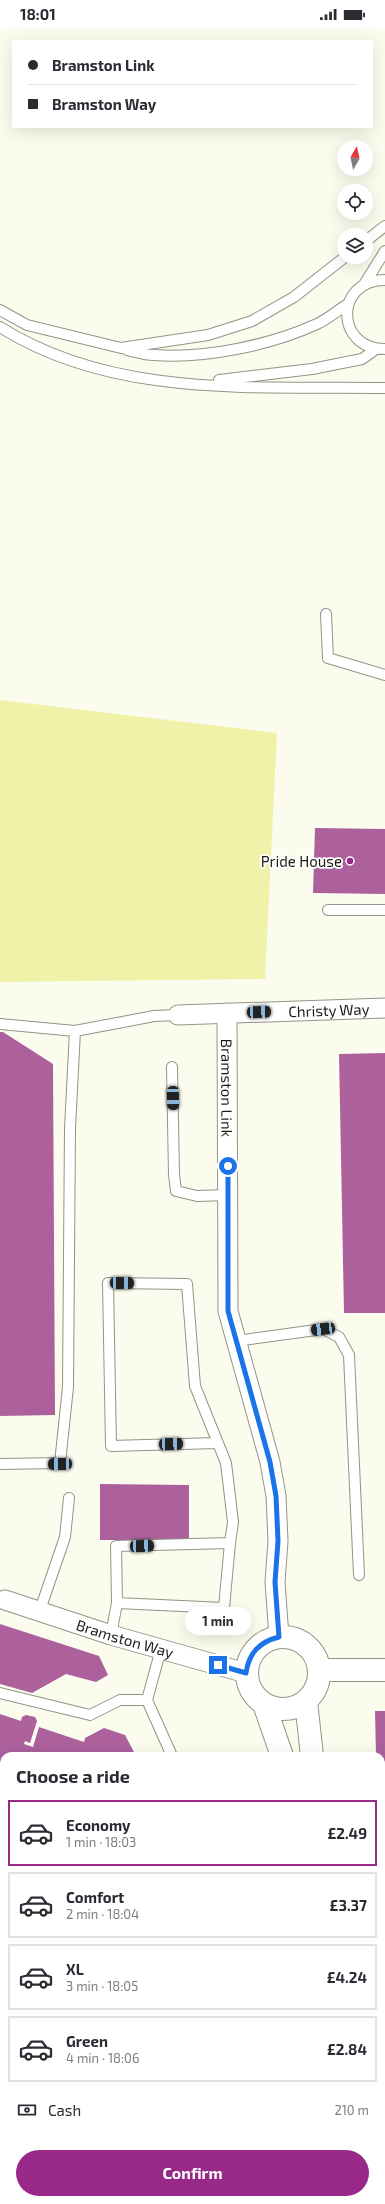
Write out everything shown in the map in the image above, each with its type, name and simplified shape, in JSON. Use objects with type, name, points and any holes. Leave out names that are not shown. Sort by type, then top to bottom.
[{"type":"street","name":"Christy Way","points":[[178,1015],[385,1008]]},
{"type":"street","name":"Bramston Link","points":[[227,1013],[228,1311],[270,1462],[276,1496],[278,1541],[275,1582],[279,1637]]},
{"type":"street","name":"Bramston Way","points":[[3,1599],[40,1610],[111,1635],[246,1673]]},
{"type":"street","points":[[279,1637],[292,1638],[304,1644],[313,1652],[319,1670],[317,1685],[306,1701],[293,1708],[284,1710],[264,1704],[252,1693],[246,1673],[248,1662],[252,1653],[260,1645],[279,1637]]},
{"type":"street","points":[[319,1670],[385,1670]]},
{"type":"street","points":[[306,1701],[312,1752]]},
{"type":"street","points":[[264,1704],[281,1752]]},
{"type":"lane","points":[[373,235],[385,226]]},
{"type":"lane","points":[[381,349],[358,341],[352,333],[347,314],[348,304],[355,292],[365,283],[385,251]]},
{"type":"lane","points":[[121,348],[208,335],[252,322],[294,297],[337,263]]},
{"type":"lane","points":[[365,283],[376,280],[385,280]]},
{"type":"lane","points":[[0,310],[27,326],[152,355],[185,356],[223,351],[294,334],[319,323],[348,304]]},
{"type":"lane","points":[[0,327],[39,348],[100,370],[146,380],[182,384],[264,388],[385,388]]},
{"type":"lane","points":[[182,384],[312,369],[362,359],[381,349]]},
{"type":"lane","points":[[326,614],[328,658],[385,675]]},
{"type":"lane","points":[[328,910],[385,910]]},
{"type":"lane","points":[[0,1024],[75,1030],[154,1016],[178,1015]]},
{"type":"lane","points":[[0,1464],[60,1464],[68,1387],[70,1128],[75,1030]]},
{"type":"lane","points":[[172,1067],[174,1175],[176,1191],[197,1196],[228,1195]]},
{"type":"lane","points":[[117,1602],[224,1608],[233,1522],[226,1463],[218,1443],[195,1386],[187,1284],[108,1283],[111,1446],[218,1443]]},
{"type":"lane","points":[[236,1341],[323,1329],[339,1337],[349,1355],[359,1575]]},
{"type":"lane","points":[[40,1610],[65,1537],[69,1498]]},
{"type":"lane","points":[[111,1635],[117,1602],[116,1546],[230,1543]]},
{"type":"lane","points":[[161,1649],[147,1700],[170,1752]]},
{"type":"lane","points":[[0,1693],[90,1715],[120,1700],[147,1700]]},
{"type":"green space","points":[[0,700],[277,733],[265,979],[0,982]]},
{"type":"building","name":"Pride House","points":[[315,828],[385,829],[385,894],[313,893]]},
{"type":"building","points":[[0,1032],[3,1032],[53,1064],[55,1415],[0,1416]]},
{"type":"building","points":[[385,1053],[385,1313],[344,1313],[339,1054]]},
{"type":"building","points":[[100,1484],[189,1485],[189,1540],[100,1540]]},
{"type":"building","points":[[0,1624],[99,1656],[108,1675],[96,1682],[66,1674],[32,1693],[0,1684]]},
{"type":"building","points":[[375,1711],[385,1711],[385,1752],[376,1752]]},
{"type":"building","points":[[0,1714],[21,1721],[22,1717],[26,1715],[35,1717],[37,1721],[30,1743],[25,1741],[24,1744],[33,1747],[39,1727],[84,1742],[85,1738],[104,1728],[125,1735],[134,1752],[0,1752]]},
{"type":"place","name":"Pride House","points":[[350,861]]},
{"type":"route","points":[[218,1665],[246,1673],[248,1662],[252,1653],[260,1645],[279,1637],[275,1582],[278,1541],[276,1496],[270,1462],[228,1311],[228,1166]]}]
